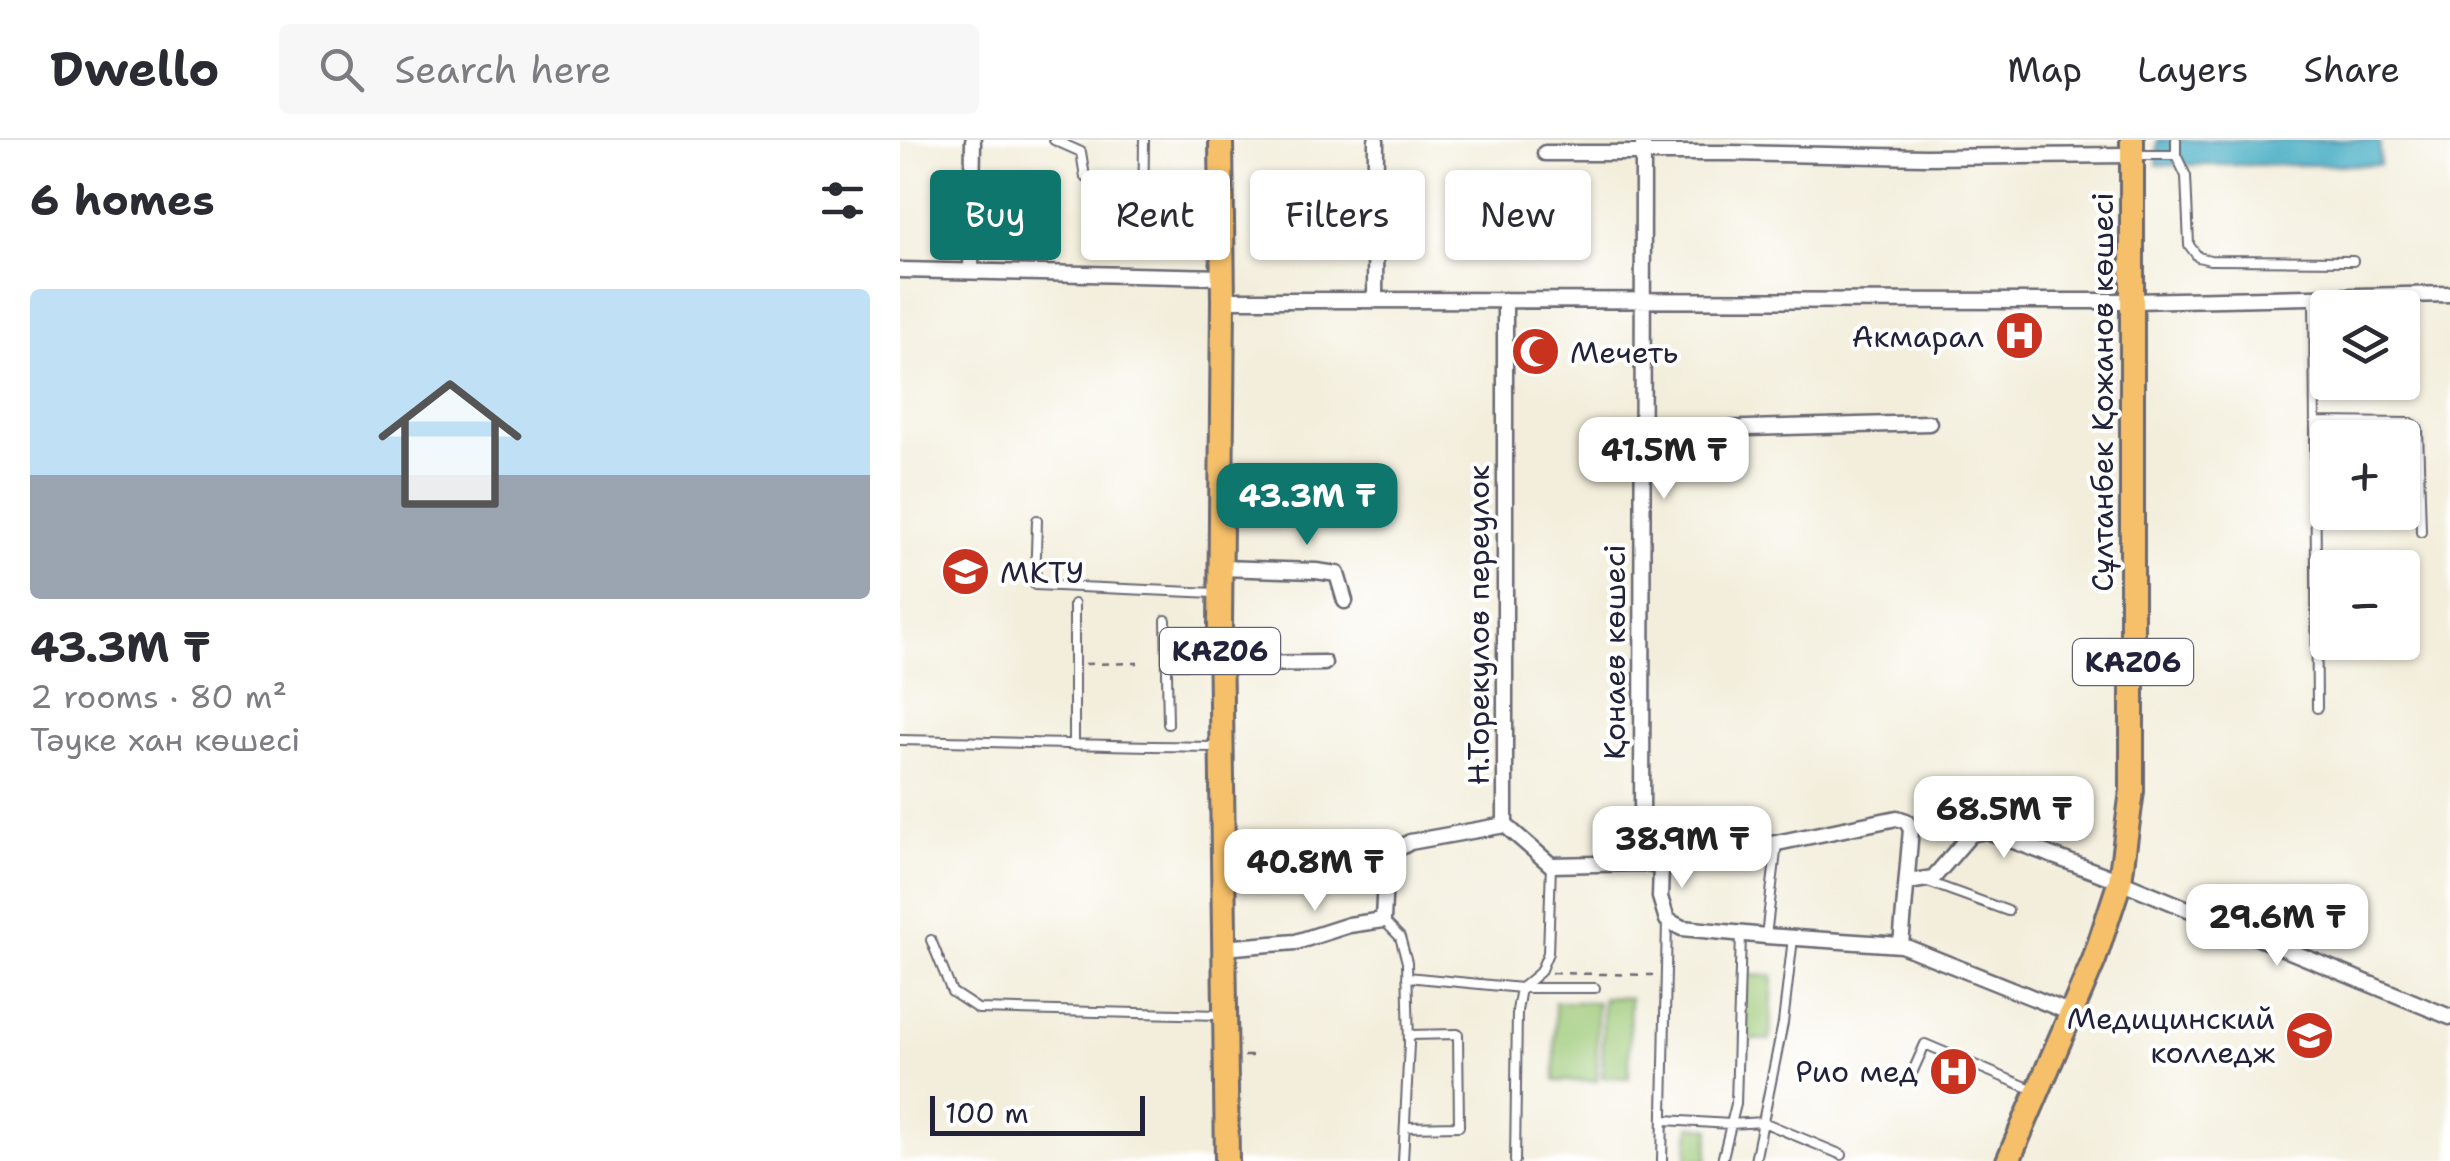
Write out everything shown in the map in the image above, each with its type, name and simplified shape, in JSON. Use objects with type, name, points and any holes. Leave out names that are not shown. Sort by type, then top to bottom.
[{"type":"main road","name":"KАZ06","points":[[1221,140],[1220,664],[1227,1161]]},
{"type":"main road","name":"Сұлтанбек Қожанов көшесі","points":[[2008,1161],[2094,960],[2120,881],[2132,791],[2132,148]]},
{"type":"street","points":[[971,271],[974,140]]},
{"type":"street","points":[[1375,300],[1376,140]]},
{"type":"street","points":[[1545,153],[1643,146],[1925,157],[2004,148],[2132,148]]},
{"type":"street","name":"Қонаев көшесі","points":[[1642,863],[1643,146]]},
{"type":"street","points":[[900,270],[971,271],[1375,300],[2133,301],[2310,297]]},
{"type":"street","points":[[2420,295],[2450,294]]},
{"type":"street","name":"Н.Торекулов переулок","points":[[1383,920],[1386,856],[1410,842],[1505,825],[1505,300]]},
{"type":"street","points":[[1642,431],[1929,423]]},
{"type":"street","points":[[1221,568],[1337,574],[1345,601]]},
{"type":"street","points":[[1220,664],[1324,663]]},
{"type":"street","points":[[1505,825],[1551,865],[1642,863],[1661,867],[1897,818],[1912,829],[1901,944]]},
{"type":"street","points":[[1908,882],[1933,878],[1971,834],[1987,832],[2120,881],[2450,1017]]},
{"type":"street","points":[[1661,867],[1660,897],[1667,920],[1682,928],[1901,944],[2071,1013]]},
{"type":"street","points":[[1224,948],[1296,942],[1348,925],[1383,920]]},
{"type":"lane","points":[[1054,140],[1081,152],[1083,170]]},
{"type":"lane","points":[[1144,140],[1144,170]]},
{"type":"lane","points":[[2176,140],[2176,155],[2186,176],[2189,246],[2198,256],[2210,260],[2353,261]]},
{"type":"lane","points":[[2132,148],[2176,155]]},
{"type":"lane","points":[[2420,498],[2421,532]]},
{"type":"lane","points":[[1036,520],[1035,585],[1221,593]]},
{"type":"lane","points":[[2316,530],[2317,708]]},
{"type":"lane","points":[[1074,604],[1074,745]]},
{"type":"lane","points":[[1166,620],[1168,724]]},
{"type":"lane","points":[[1167,664],[1220,664]]},
{"type":"lane","points":[[900,740],[1222,746]]},
{"type":"lane","points":[[1766,936],[1777,843]]},
{"type":"lane","points":[[1516,1161],[1517,1011],[1521,988],[1540,972],[1548,953],[1551,865]]},
{"type":"lane","points":[[1925,881],[2008,912]]},
{"type":"lane","points":[[1383,920],[1400,938],[1407,962],[1409,1035],[1403,1161]]},
{"type":"lane","points":[[1662,1161],[1667,920]]},
{"type":"lane","points":[[1722,1161],[1736,1104],[1742,934]]},
{"type":"lane","points":[[1755,1161],[1784,1022],[1793,938]]},
{"type":"lane","points":[[931,940],[952,992],[978,1008],[1224,1015]]},
{"type":"lane","points":[[1407,978],[1521,988],[1595,988]]},
{"type":"lane","points":[[1405,1126],[1459,1126],[1458,1034],[1409,1035]]},
{"type":"lane","points":[[1913,1071],[1925,1044],[2037,1092]]},
{"type":"lane","points":[[1665,1120],[1763,1122],[1842,1155]]},
{"type":"path","points":[[1074,665],[1138,663]]},
{"type":"path","points":[[1540,972],[1666,975]]},
{"type":"green space","points":[[1745,975],[1773,976],[1770,1040],[1742,1039]]},
{"type":"green space","points":[[1603,997],[1630,998],[1629,1078],[1602,1077]]},
{"type":"green space","points":[[1555,1002],[1597,1002],[1597,1081],[1555,1081]]},
{"type":"green space","points":[[1690,1126],[1710,1128],[1707,1161],[1687,1161]]},
{"type":"water","points":[[2157,140],[2380,140],[2380,165],[2157,165]]},
{"type":"place","name":"Акмарал","points":[[2019,336]]},
{"type":"place","name":"Мечеть","points":[[1535,352]]},
{"type":"place","name":"МКТУ","points":[[965,572]]},
{"type":"place","name":"Медицинский колледж","points":[[2310,1035]]},
{"type":"place","name":"Рио мед","points":[[1953,1071]]}]
